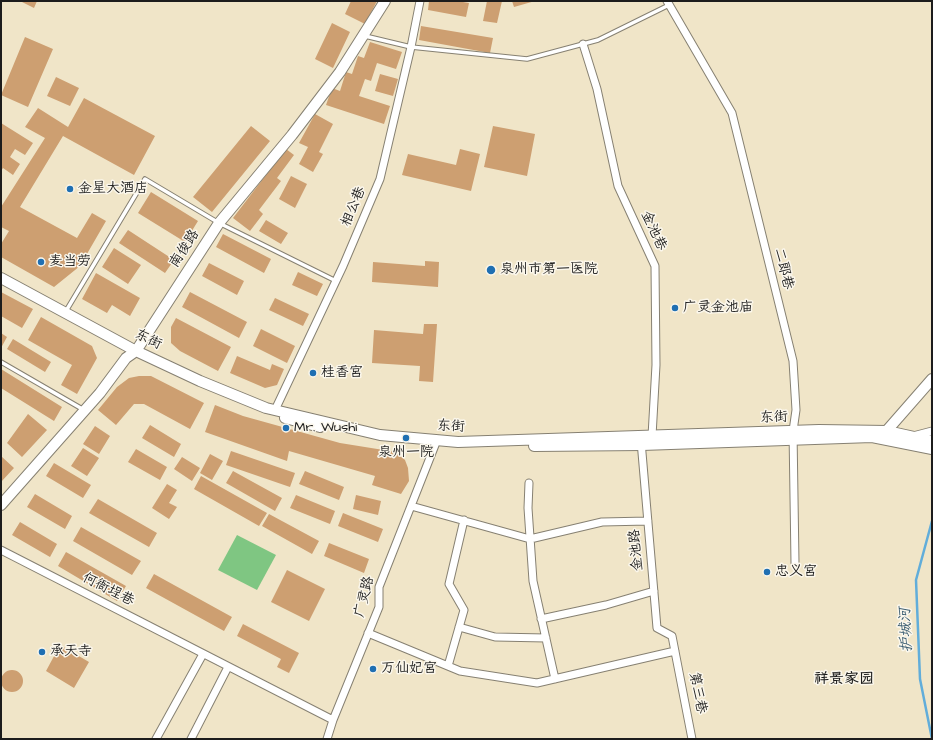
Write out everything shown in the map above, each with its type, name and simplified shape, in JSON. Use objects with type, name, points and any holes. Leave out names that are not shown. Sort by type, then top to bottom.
[{"type":"main road","name":"南俊路","points":[[1,505],[85,411],[126,358],[134,352],[219,223],[292,135],[340,72],[385,1]]},
{"type":"main road","name":"东街","points":[[1,278],[134,352],[216,394],[300,423],[393,442],[436,444],[458,442],[641,440],[794,435]]},
{"type":"main road","name":"东街","points":[[134,352],[275,410],[380,435],[436,444]]},
{"type":"main road","points":[[883,435],[932,379]]},
{"type":"main road","name":"东街","points":[[883,435],[932,449]]},
{"type":"main road","name":"东街","points":[[641,440],[652,436],[883,435],[911,436],[932,441]]},
{"type":"street","name":"相公巷","points":[[275,410],[336,281],[380,179],[411,47],[420,1]]},
{"type":"street","name":"二郎巷","points":[[668,3],[732,113],[793,361],[796,410],[794,435],[795,563]]},
{"type":"street","name":"金池巷","points":[[583,44],[598,89],[618,186],[655,266],[656,365],[652,436]]},
{"type":"street","points":[[911,436],[932,431]]},
{"type":"street","name":"金池路","points":[[641,440],[657,628],[672,636],[675,651]]},
{"type":"street","name":"广灵路","points":[[327,739],[333,720],[379,607],[378,587],[436,444]]},
{"type":"street","points":[[529,483],[528,508],[533,581],[555,679]]},
{"type":"street","points":[[411,506],[530,539],[602,522],[648,521]]},
{"type":"street","points":[[448,666],[464,610],[449,584],[464,520]]},
{"type":"street","name":"何衙埕巷","points":[[1,550],[333,720]]},
{"type":"street","points":[[541,619],[606,605],[654,591]]},
{"type":"street","points":[[459,627],[495,637],[546,638]]},
{"type":"street","points":[[368,633],[460,671],[537,683],[675,651]]},
{"type":"street","name":"第三巷","points":[[675,651],[692,739]]},
{"type":"street","points":[[156,739],[203,654]]},
{"type":"street","points":[[191,739],[228,667]]},
{"type":"lane","points":[[364,36],[411,47],[527,59],[598,40],[668,3]]},
{"type":"lane","points":[[65,313],[145,179],[219,223],[336,281]]},
{"type":"lane","points":[[1,362],[85,411]]},
{"type":"green space","points":[[237,535],[276,555],[257,590],[218,570]]},
{"type":"building","points":[[20,1],[37,1],[34,8]]},
{"type":"building","points":[[351,1],[377,1],[365,24],[345,14]]},
{"type":"building","points":[[429,1],[457,1],[469,3],[466,17],[428,10]]},
{"type":"building","points":[[487,1],[502,1],[497,23],[483,21]]},
{"type":"building","points":[[512,1],[535,1],[514,7]]},
{"type":"building","points":[[332,23],[350,32],[333,68],[315,59]]},
{"type":"building","points":[[421,26],[493,38],[490,53],[419,40]]},
{"type":"building","points":[[25,37],[53,49],[28,107],[1,95]]},
{"type":"building","points":[[370,42],[402,52],[396,69],[377,63],[371,81],[365,79],[359,96],[390,106],[384,124],[326,105],[332,88],[340,91],[346,72],[352,74],[358,56],[364,58]]},
{"type":"building","points":[[380,74],[398,79],[393,96],[375,91]]},
{"type":"building","points":[[56,77],[79,88],[70,106],[47,96]]},
{"type":"building","points":[[84,98],[155,136],[134,175],[63,136],[20,207],[77,238],[92,213],[106,221],[80,266],[54,287],[1,257],[1,244],[9,231],[1,227],[1,207],[45,138],[25,127],[38,108],[68,127]]},
{"type":"building","points":[[315,114],[333,124],[319,152],[323,154],[313,172],[299,164],[308,147],[299,143]]},
{"type":"building","points":[[1,123],[33,143],[25,155],[15,149],[10,157],[20,164],[13,175],[3,168],[1,171]]},
{"type":"building","points":[[251,126],[270,141],[212,212],[193,197]]},
{"type":"building","points":[[493,126],[535,134],[527,176],[484,167]]},
{"type":"building","points":[[286,149],[294,155],[277,178],[281,181],[259,210],[263,214],[250,231],[233,218]]},
{"type":"building","points":[[460,149],[480,154],[471,191],[402,175],[408,154],[456,165]]},
{"type":"building","points":[[291,176],[307,184],[295,208],[279,199]]},
{"type":"building","points":[[151,192],[198,221],[185,242],[138,213]]},
{"type":"building","points":[[266,220],[288,233],[281,244],[259,231]]},
{"type":"building","points":[[128,230],[174,260],[165,273],[119,243]]},
{"type":"building","points":[[223,234],[271,259],[264,273],[216,247]]},
{"type":"building","points":[[114,248],[141,265],[128,284],[102,267]]},
{"type":"building","points":[[425,261],[439,262],[438,287],[372,282],[373,262],[425,266]]},
{"type":"building","points":[[209,263],[244,281],[237,295],[202,276]]},
{"type":"building","points":[[298,272],[323,284],[317,296],[292,285]]},
{"type":"building","points":[[96,273],[140,298],[130,316],[112,305],[107,313],[82,299]]},
{"type":"building","points":[[1,292],[33,309],[22,328],[1,316]]},
{"type":"building","points":[[190,292],[247,322],[239,338],[182,307]]},
{"type":"building","points":[[275,298],[309,314],[303,326],[269,310]]},
{"type":"building","points":[[41,317],[92,346],[97,358],[77,394],[61,385],[72,365],[28,340]]},
{"type":"building","points":[[176,318],[231,347],[218,371],[180,351],[171,343],[171,327]]},
{"type":"building","points":[[424,324],[437,324],[433,382],[419,381],[420,366],[372,363],[374,330],[423,334]]},
{"type":"building","points":[[261,329],[295,346],[287,363],[253,346]]},
{"type":"building","points":[[1,333],[7,337],[1,348]]},
{"type":"building","points":[[13,339],[51,362],[45,372],[7,349]]},
{"type":"building","points":[[237,356],[270,370],[272,364],[284,369],[277,385],[265,388],[230,373]]},
{"type":"building","points":[[1,369],[62,407],[54,421],[1,388]]},
{"type":"building","points":[[151,376],[204,403],[190,429],[144,404],[134,404],[116,425],[98,410],[117,387],[129,378]]},
{"type":"building","points":[[215,405],[243,416],[340,443],[396,452],[405,460],[408,468],[409,481],[401,494],[372,485],[375,476],[289,451],[287,461],[205,432]]},
{"type":"building","points":[[28,414],[47,430],[22,457],[7,443]]},
{"type":"building","points":[[150,425],[181,444],[174,457],[142,438]]},
{"type":"building","points":[[95,426],[110,436],[99,454],[83,444]]},
{"type":"building","points":[[83,448],[99,458],[87,476],[71,466]]},
{"type":"building","points":[[136,449],[167,467],[160,480],[128,462]]},
{"type":"building","points":[[231,451],[295,473],[290,487],[226,465]]},
{"type":"building","points":[[210,454],[223,461],[212,480],[200,473]]},
{"type":"building","points":[[1,456],[14,468],[1,482]]},
{"type":"building","points":[[182,457],[200,468],[192,481],[174,469]]},
{"type":"building","points":[[54,463],[91,485],[83,498],[46,476]]},
{"type":"building","points":[[233,471],[282,498],[275,511],[226,483]]},
{"type":"building","points":[[305,471],[344,487],[339,500],[299,484]]},
{"type":"building","points":[[201,476],[267,513],[259,526],[194,489]]},
{"type":"building","points":[[167,484],[177,490],[169,503],[177,507],[169,519],[152,508]]},
{"type":"building","points":[[35,494],[72,516],[65,529],[27,507]]},
{"type":"building","points":[[296,495],[335,511],[330,524],[290,508]]},
{"type":"building","points":[[356,495],[381,501],[378,515],[353,509]]},
{"type":"building","points":[[98,499],[157,533],[149,547],[89,513]]},
{"type":"building","points":[[343,513],[383,529],[378,542],[338,526]]},
{"type":"building","points":[[269,514],[319,541],[312,554],[262,526]]},
{"type":"building","points":[[20,522],[57,544],[50,557],[12,535]]},
{"type":"building","points":[[81,527],[141,561],[132,575],[73,541]]},
{"type":"building","points":[[329,543],[369,559],[364,573],[324,556]]},
{"type":"building","points":[[66,552],[126,586],[117,601],[58,566]]},
{"type":"building","points":[[287,570],[325,589],[309,621],[271,602]]},
{"type":"building","points":[[154,574],[232,617],[224,631],[146,588]]},
{"type":"building","points":[[243,624],[299,653],[289,673],[277,667],[281,659],[237,636]]},
{"type":"building","points":[[60,645],[89,662],[74,688],[46,671]]},
{"type":"building","points":[[12,670],[20,673],[23,681],[20,689],[12,692],[4,689],[1,681],[4,673]]},
{"type":"waterway","name":"护城河","points":[[932,521],[916,580],[920,679],[932,739]]},
{"type":"place","name":"金星大酒店","points":[[70,189]]},
{"type":"place","name":"麦当劳","points":[[41,262]]},
{"type":"place","name":"泉州市第一医院","points":[[491,270]]},
{"type":"place","name":"广灵金池庙","points":[[675,308]]},
{"type":"place","name":"桂香宫","points":[[313,373]]},
{"type":"place","name":"Mr. Wushi","points":[[286,428]]},
{"type":"place","name":"泉州一院","points":[[406,438]]},
{"type":"place","name":"忠义宫","points":[[767,572]]},
{"type":"place","name":"承天寺","points":[[42,652]]},
{"type":"place","name":"万仙妃宫","points":[[373,669]]},
{"type":"district","name":"祥景家园","points":[[844,680]]}]
